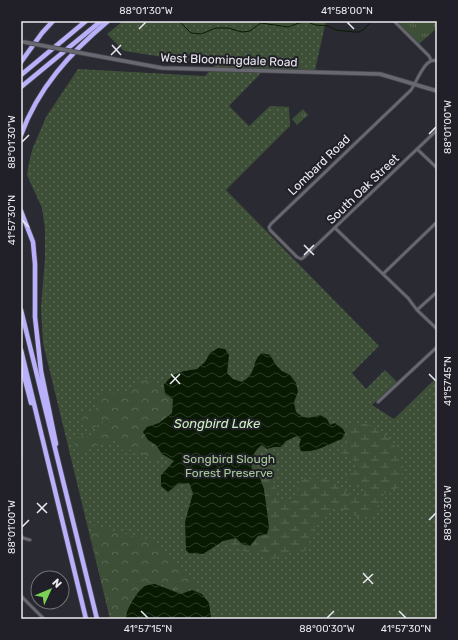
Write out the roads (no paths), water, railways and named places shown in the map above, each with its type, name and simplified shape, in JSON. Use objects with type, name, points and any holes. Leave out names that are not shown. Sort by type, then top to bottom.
[{"type":"highway","points":[[21,62],[27,52],[53,21]]},
{"type":"highway","points":[[21,75],[86,21]]},
{"type":"highway","points":[[21,87],[101,21]]},
{"type":"highway","points":[[21,135],[36,102],[59,68],[82,43],[108,21]]},
{"type":"highway","points":[[21,211],[32,242],[35,264],[35,317],[41,371],[61,471]]},
{"type":"highway","points":[[21,310],[97,619]]},
{"type":"highway","points":[[21,350],[38,423]]},
{"type":"highway","points":[[21,364],[38,423],[86,619]]},
{"type":"street","points":[[394,21],[430,56],[431,60]]},
{"type":"street","name":"West Bloomingdale Road","points":[[22,42],[162,68],[386,75],[437,91]]},
{"type":"street","points":[[415,84],[425,65],[431,60],[437,61]]},
{"type":"street","name":"Lombard Road","points":[[301,259],[270,230],[270,226],[411,90],[415,84]]},
{"type":"street","name":"South Oak Street","points":[[301,259],[437,130]]},
{"type":"street","points":[[417,149],[437,168]]},
{"type":"street","points":[[382,274],[437,222]]},
{"type":"street","points":[[335,228],[408,298],[437,329]]},
{"type":"street","points":[[418,310],[437,292]]},
{"type":"street","points":[[378,402],[437,346]]},
{"type":"street","points":[[21,440],[21,457]]},
{"type":"street","points":[[22,538],[30,540]]},
{"type":"street","points":[[21,596],[44,619]]},
{"type":"water","name":"Songbird Lake","points":[[218,348],[225,349],[229,355],[227,373],[233,379],[242,382],[251,375],[258,356],[262,353],[270,355],[276,365],[282,371],[290,375],[296,383],[298,392],[294,402],[296,412],[307,418],[320,415],[327,419],[330,425],[335,423],[343,429],[345,433],[342,439],[312,451],[301,451],[299,446],[301,439],[297,436],[286,441],[281,447],[267,449],[262,445],[254,453],[252,460],[252,472],[260,478],[264,489],[269,527],[267,534],[258,536],[250,546],[242,544],[236,538],[223,541],[203,554],[189,553],[186,550],[185,522],[193,493],[189,483],[178,484],[168,492],[161,486],[161,475],[174,461],[162,454],[156,445],[148,440],[143,432],[147,427],[159,423],[172,413],[173,399],[165,394],[164,384],[173,375],[184,371],[197,369],[205,362],[210,353]]},
{"type":"water","points":[[155,584],[181,594],[192,590],[202,594],[209,603],[211,618],[126,619],[129,606],[139,592],[145,586]]},
{"type":"waterway","points":[[179,21],[191,33],[201,34],[216,28],[228,28],[242,32],[250,31],[261,23],[288,27],[299,23],[308,22],[315,25],[328,26],[336,30],[359,32],[372,21]]},
{"type":"park label","name":"Songbird Slough Forest Preserve","points":[[229,466]]}]
